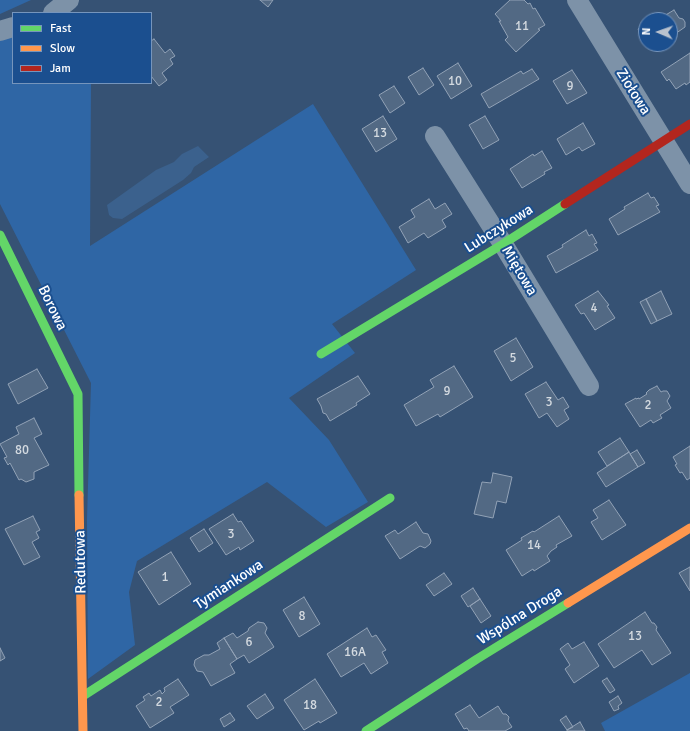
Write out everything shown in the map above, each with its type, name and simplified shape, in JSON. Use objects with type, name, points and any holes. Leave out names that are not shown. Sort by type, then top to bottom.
[{"type":"street","points":[[54,12],[69,0]]},
{"type":"street","name":"Ziołowa","points":[[577,0],[690,184]]},
{"type":"street","points":[[0,31],[12,27]]},
{"type":"street","name":"Lubczykowa","points":[[321,354],[503,244],[690,124]]},
{"type":"street","name":"Miętowa","points":[[435,136],[503,244],[589,386]]},
{"type":"street","name":"Borowa","points":[[0,235],[78,394]]},
{"type":"street","name":"Redutowa","points":[[78,394],[83,731]]},
{"type":"street","name":"Tymiankowa","points":[[83,696],[390,498]]},
{"type":"street","name":"Wspólna Droga","points":[[366,731],[477,659],[690,528]]},
{"type":"shaded area","points":[[0,0],[31,0],[0,14]]},
{"type":"shaded area","points":[[12,31],[12,84],[91,84],[90,246],[313,104],[416,270],[332,324],[355,353],[289,398],[329,440],[368,502],[326,527],[267,482],[137,561],[129,592],[135,645],[88,679],[87,520],[91,383],[0,204],[0,36]]},
{"type":"shaded area","points":[[198,146],[209,157],[194,167],[191,173],[183,180],[122,219],[113,218],[109,215],[107,205],[156,170],[174,162],[182,154]]},
{"type":"shaded area","points":[[690,673],[690,731],[605,731],[601,723]]},
{"type":"building","points":[[260,0],[273,0],[268,7]]},
{"type":"building","points":[[510,0],[524,0],[528,4],[530,3],[533,9],[535,8],[545,25],[538,29],[540,30],[516,52],[505,40],[508,37],[499,21],[501,21],[495,14]]},
{"type":"building","points":[[678,16],[685,22],[685,27],[678,32]]},
{"type":"building","points":[[154,39],[165,53],[170,49],[175,56],[170,59],[173,64],[162,73],[167,80],[159,86],[152,77],[152,40]]},
{"type":"building","points":[[690,53],[690,82],[686,85],[685,83],[676,89],[669,79],[667,81],[661,72]]},
{"type":"building","points":[[458,63],[472,86],[451,99],[437,76]]},
{"type":"building","points":[[423,68],[434,85],[419,95],[408,77]]},
{"type":"building","points":[[532,69],[539,79],[489,108],[481,94],[521,71],[523,74]]},
{"type":"building","points":[[572,70],[587,93],[567,104],[553,81]]},
{"type":"building","points":[[394,86],[405,103],[390,113],[379,95]]},
{"type":"building","points":[[383,116],[397,139],[376,152],[362,129]]},
{"type":"building","points":[[485,116],[499,140],[483,149],[469,125]]},
{"type":"building","points":[[583,123],[595,144],[582,151],[579,147],[566,155],[557,139]]},
{"type":"building","points":[[542,151],[552,168],[522,188],[510,169],[533,154],[534,156]]},
{"type":"building","points":[[648,193],[651,198],[654,197],[659,205],[656,206],[660,212],[618,235],[609,219],[625,209],[624,207]]},
{"type":"building","points":[[429,199],[435,209],[445,203],[452,214],[442,220],[446,227],[428,238],[424,233],[408,243],[399,227],[415,217],[411,210]]},
{"type":"building","points":[[586,230],[589,236],[592,234],[597,243],[594,244],[598,250],[556,273],[547,256],[563,247],[562,245]]},
{"type":"building","points":[[598,291],[609,305],[607,306],[615,318],[595,330],[584,313],[581,314],[575,305]]},
{"type":"building","points":[[661,291],[672,314],[657,321],[646,299]]},
{"type":"building","points":[[646,299],[657,321],[651,324],[640,302]]},
{"type":"building","points":[[516,338],[533,367],[511,381],[494,351]]},
{"type":"building","points":[[454,366],[473,397],[440,417],[438,414],[416,426],[404,405],[434,387],[430,380]]},
{"type":"building","points":[[37,369],[48,388],[18,404],[8,384]]},
{"type":"building","points":[[358,376],[370,394],[356,403],[357,405],[330,421],[326,414],[323,413],[317,399]]},
{"type":"building","points":[[546,382],[558,400],[563,397],[569,407],[564,410],[569,419],[557,427],[547,413],[539,418],[525,394]]},
{"type":"building","points":[[657,386],[661,392],[667,391],[670,396],[667,401],[671,408],[660,415],[662,418],[653,423],[651,420],[640,427],[625,404],[636,398],[639,399],[647,394],[646,393],[649,390]]},
{"type":"building","points":[[34,418],[42,434],[34,438],[49,465],[34,472],[34,479],[26,482],[21,479],[19,480],[10,463],[8,465],[4,458],[7,457],[0,444],[19,434],[16,427]]},
{"type":"building","points":[[620,438],[629,452],[607,466],[598,452]]},
{"type":"building","points":[[690,446],[690,478],[687,480],[675,465],[677,464],[673,457]]},
{"type":"building","points":[[637,450],[645,463],[638,467],[630,454]]},
{"type":"building","points":[[629,452],[638,467],[606,487],[597,473]]},
{"type":"building","points":[[493,473],[512,477],[506,503],[497,501],[493,518],[474,514],[482,482],[491,483]]},
{"type":"building","points":[[609,500],[626,525],[602,540],[591,522],[598,518],[593,510]]},
{"type":"building","points":[[233,514],[238,522],[241,521],[254,541],[240,550],[239,547],[226,555],[209,529]]},
{"type":"building","points":[[33,516],[40,530],[36,532],[39,538],[32,542],[40,557],[24,565],[5,529]]},
{"type":"building","points":[[559,516],[572,536],[556,545],[557,547],[547,556],[550,561],[534,571],[533,569],[522,576],[506,550],[522,540],[521,538],[533,531],[534,532]]},
{"type":"building","points":[[416,522],[423,533],[428,534],[431,541],[430,544],[425,548],[420,546],[400,559],[385,536],[395,530],[398,534]]},
{"type":"building","points":[[204,529],[213,543],[199,552],[190,538]]},
{"type":"building","points":[[171,552],[191,584],[159,605],[138,572]]},
{"type":"building","points":[[690,567],[690,591],[679,573]]},
{"type":"building","points":[[444,573],[452,584],[434,596],[426,585]]},
{"type":"building","points":[[473,588],[480,599],[468,607],[461,596]]},
{"type":"building","points":[[304,597],[320,624],[299,637],[283,610]]},
{"type":"building","points":[[480,599],[491,616],[481,623],[470,606]]},
{"type":"building","points":[[645,612],[652,623],[654,623],[657,627],[656,630],[671,653],[652,665],[642,650],[614,668],[598,644]]},
{"type":"building","points":[[258,622],[264,623],[267,628],[265,633],[274,647],[249,663],[244,655],[237,659],[224,638],[233,633],[237,638]]},
{"type":"building","points":[[367,628],[372,637],[376,635],[386,650],[382,652],[388,663],[371,674],[364,663],[341,677],[327,654]]},
{"type":"building","points":[[224,638],[237,659],[230,664],[235,673],[211,686],[203,672],[197,671],[194,665],[195,660],[220,649],[217,643]]},
{"type":"building","points":[[584,642],[599,666],[574,683],[565,669],[570,665],[560,649],[568,643],[572,649]]},
{"type":"building","points":[[0,648],[5,658],[0,661]]},
{"type":"building","points":[[607,678],[615,690],[610,693],[602,681]]},
{"type":"building","points":[[178,679],[189,695],[170,707],[174,713],[150,728],[136,706],[145,700],[143,697],[149,693],[151,696],[160,690],[162,694],[165,691],[164,688]]},
{"type":"building","points":[[315,679],[337,713],[304,730],[284,700]]},
{"type":"building","points":[[265,694],[274,708],[257,719],[247,706]]},
{"type":"building","points":[[618,696],[622,703],[618,706],[619,709],[614,711],[609,702]]},
{"type":"building","points":[[470,705],[479,718],[498,706],[503,714],[506,714],[509,717],[508,721],[512,727],[505,731],[469,731],[467,728],[464,729],[455,714]]},
{"type":"building","points":[[230,713],[235,720],[224,727],[220,719]]},
{"type":"building","points":[[566,716],[573,727],[567,730],[560,720]]},
{"type":"building","points":[[580,722],[585,731],[567,731],[567,730]]},
{"type":"traffic: fast","points":[[321,354],[503,244],[565,204]]},
{"type":"traffic: fast","points":[[0,235],[78,394],[79,495]]},
{"type":"traffic: fast","points":[[83,696],[390,498]]},
{"type":"traffic: fast","points":[[366,731],[477,659],[568,603]]},
{"type":"traffic: slow","points":[[79,495],[83,731]]},
{"type":"traffic: slow","points":[[568,603],[690,528]]},
{"type":"traffic: jam","points":[[565,204],[690,124]]}]
